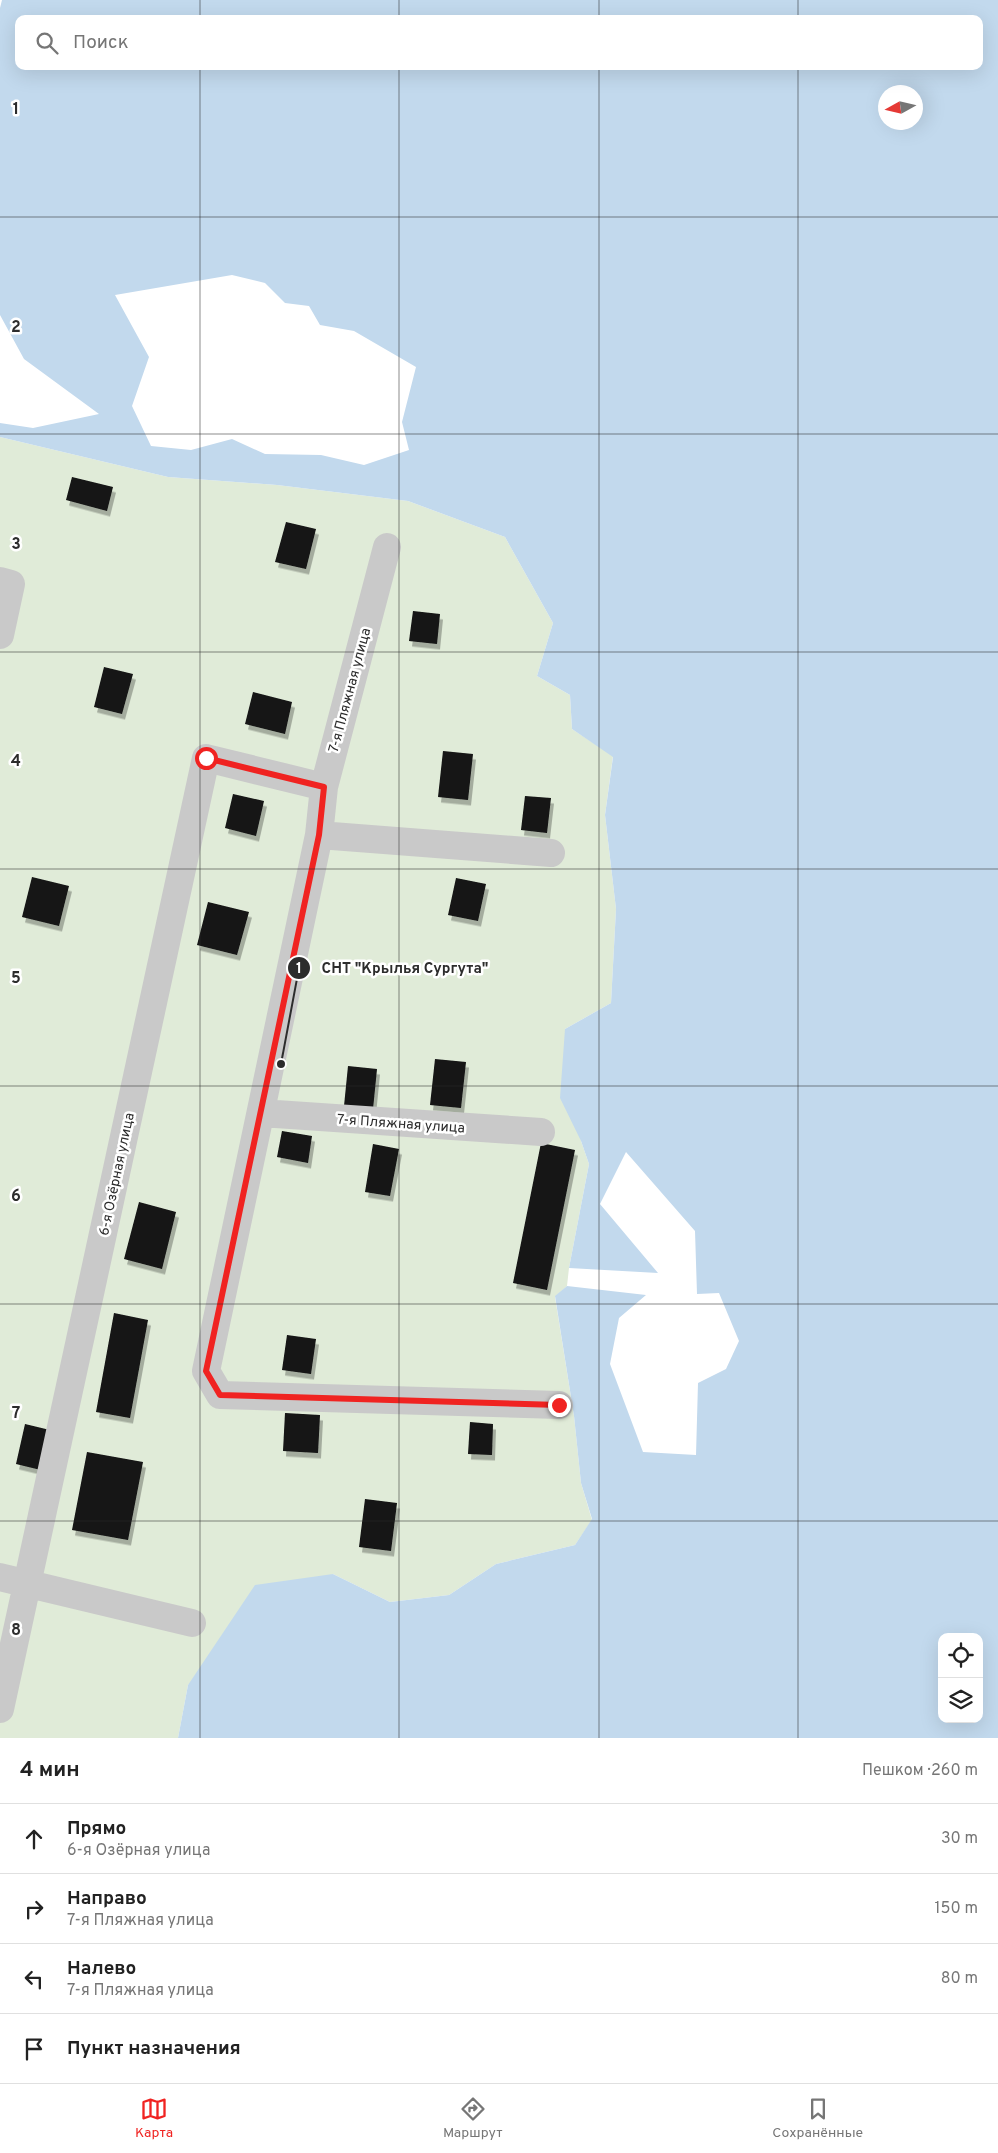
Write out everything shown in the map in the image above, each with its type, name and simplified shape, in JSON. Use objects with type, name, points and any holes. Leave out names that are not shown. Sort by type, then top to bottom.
[{"type":"street","name":"7-я Пляжная улица","points":[[387,547],[324,787],[319,835],[206,1371],[220,1395],[559,1405]]},
{"type":"street","points":[[0,635],[6,582]]},
{"type":"street","name":"6-я Озёрная улица","points":[[0,1709],[206,758],[324,787]]},
{"type":"street","points":[[319,835],[551,853]]},
{"type":"street","name":"7-я Пляжная улица","points":[[261,1113],[541,1132]]},
{"type":"street","points":[[0,1577],[192,1623]]},
{"type":"green space","points":[[0,437],[168,477],[277,485],[408,501],[505,537],[553,623],[537,676],[570,695],[572,729],[613,756],[605,815],[616,909],[611,1003],[565,1029],[581,1141],[589,1164],[567,1286],[555,1297],[574,1416],[581,1483],[592,1520],[575,1545],[496,1564],[449,1595],[390,1602],[333,1574],[188,1685],[178,1738],[0,1738]]},
{"type":"water","points":[[2,0],[998,0],[998,1738],[178,1738],[188,1685],[255,1585],[333,1574],[390,1602],[449,1595],[496,1564],[575,1545],[592,1519],[581,1483],[574,1416],[555,1296],[567,1286],[646,1295],[619,1318],[610,1364],[643,1452],[696,1455],[698,1383],[726,1369],[739,1341],[719,1293],[697,1294],[695,1231],[626,1152],[600,1204],[658,1273],[569,1268],[589,1164],[581,1141],[560,1098],[565,1029],[611,1003],[616,909],[605,815],[613,757],[572,729],[570,695],[537,676],[553,623],[505,537],[408,501],[277,485],[168,477],[0,437],[0,423],[33,428],[99,414],[24,359],[0,315],[0,8]],"holes":[[[232,275],[265,283],[285,303],[309,306],[320,325],[354,331],[416,367],[402,422],[409,450],[364,465],[321,455],[265,454],[232,439],[191,450],[151,446],[132,406],[149,357],[115,295]]]},
{"type":"building","points":[[72,477],[113,487],[107,511],[66,500]]},
{"type":"building","points":[[286,522],[316,529],[306,569],[275,562]]},
{"type":"building","points":[[413,611],[440,614],[437,644],[409,641]]},
{"type":"building","points":[[104,667],[133,674],[122,714],[94,707]]},
{"type":"building","points":[[253,692],[292,702],[285,734],[245,724]]},
{"type":"building","points":[[443,751],[473,754],[468,800],[438,797]]},
{"type":"building","points":[[233,794],[264,801],[256,836],[225,828]]},
{"type":"building","points":[[525,796],[551,798],[547,833],[521,830]]},
{"type":"building","points":[[32,877],[69,886],[59,926],[22,917]]},
{"type":"building","points":[[456,878],[486,884],[478,921],[448,915]]},
{"type":"building","points":[[208,902],[249,912],[237,955],[197,945]]},
{"type":"building","points":[[435,1059],[466,1062],[461,1108],[430,1105]]},
{"type":"building","points":[[348,1066],[377,1069],[373,1109],[344,1106]]},
{"type":"building","points":[[282,1131],[312,1136],[308,1163],[277,1157]]},
{"type":"building","points":[[541,1143],[575,1150],[547,1290],[513,1283]]},
{"type":"building","points":[[373,1144],[399,1149],[390,1196],[365,1192]]},
{"type":"building","points":[[139,1202],[176,1212],[162,1269],[124,1259]]},
{"type":"building","points":[[114,1313],[148,1320],[130,1418],[96,1412]]},
{"type":"building","points":[[287,1335],[316,1339],[311,1374],[282,1370]]},
{"type":"building","points":[[285,1413],[320,1415],[318,1453],[283,1451]]},
{"type":"building","points":[[470,1422],[493,1424],[492,1455],[468,1454]]},
{"type":"building","points":[[25,1424],[54,1431],[45,1471],[16,1464]]},
{"type":"building","points":[[87,1452],[143,1462],[128,1540],[72,1530]]},
{"type":"building","points":[[365,1499],[397,1503],[391,1551],[359,1547]]},
{"type":"place","name":"CНТ \"Крылья Сургута\"","points":[[281,1064]]},
{"type":"route","points":[[206,758],[324,787],[319,835],[206,1371],[220,1395],[559,1405]]}]
